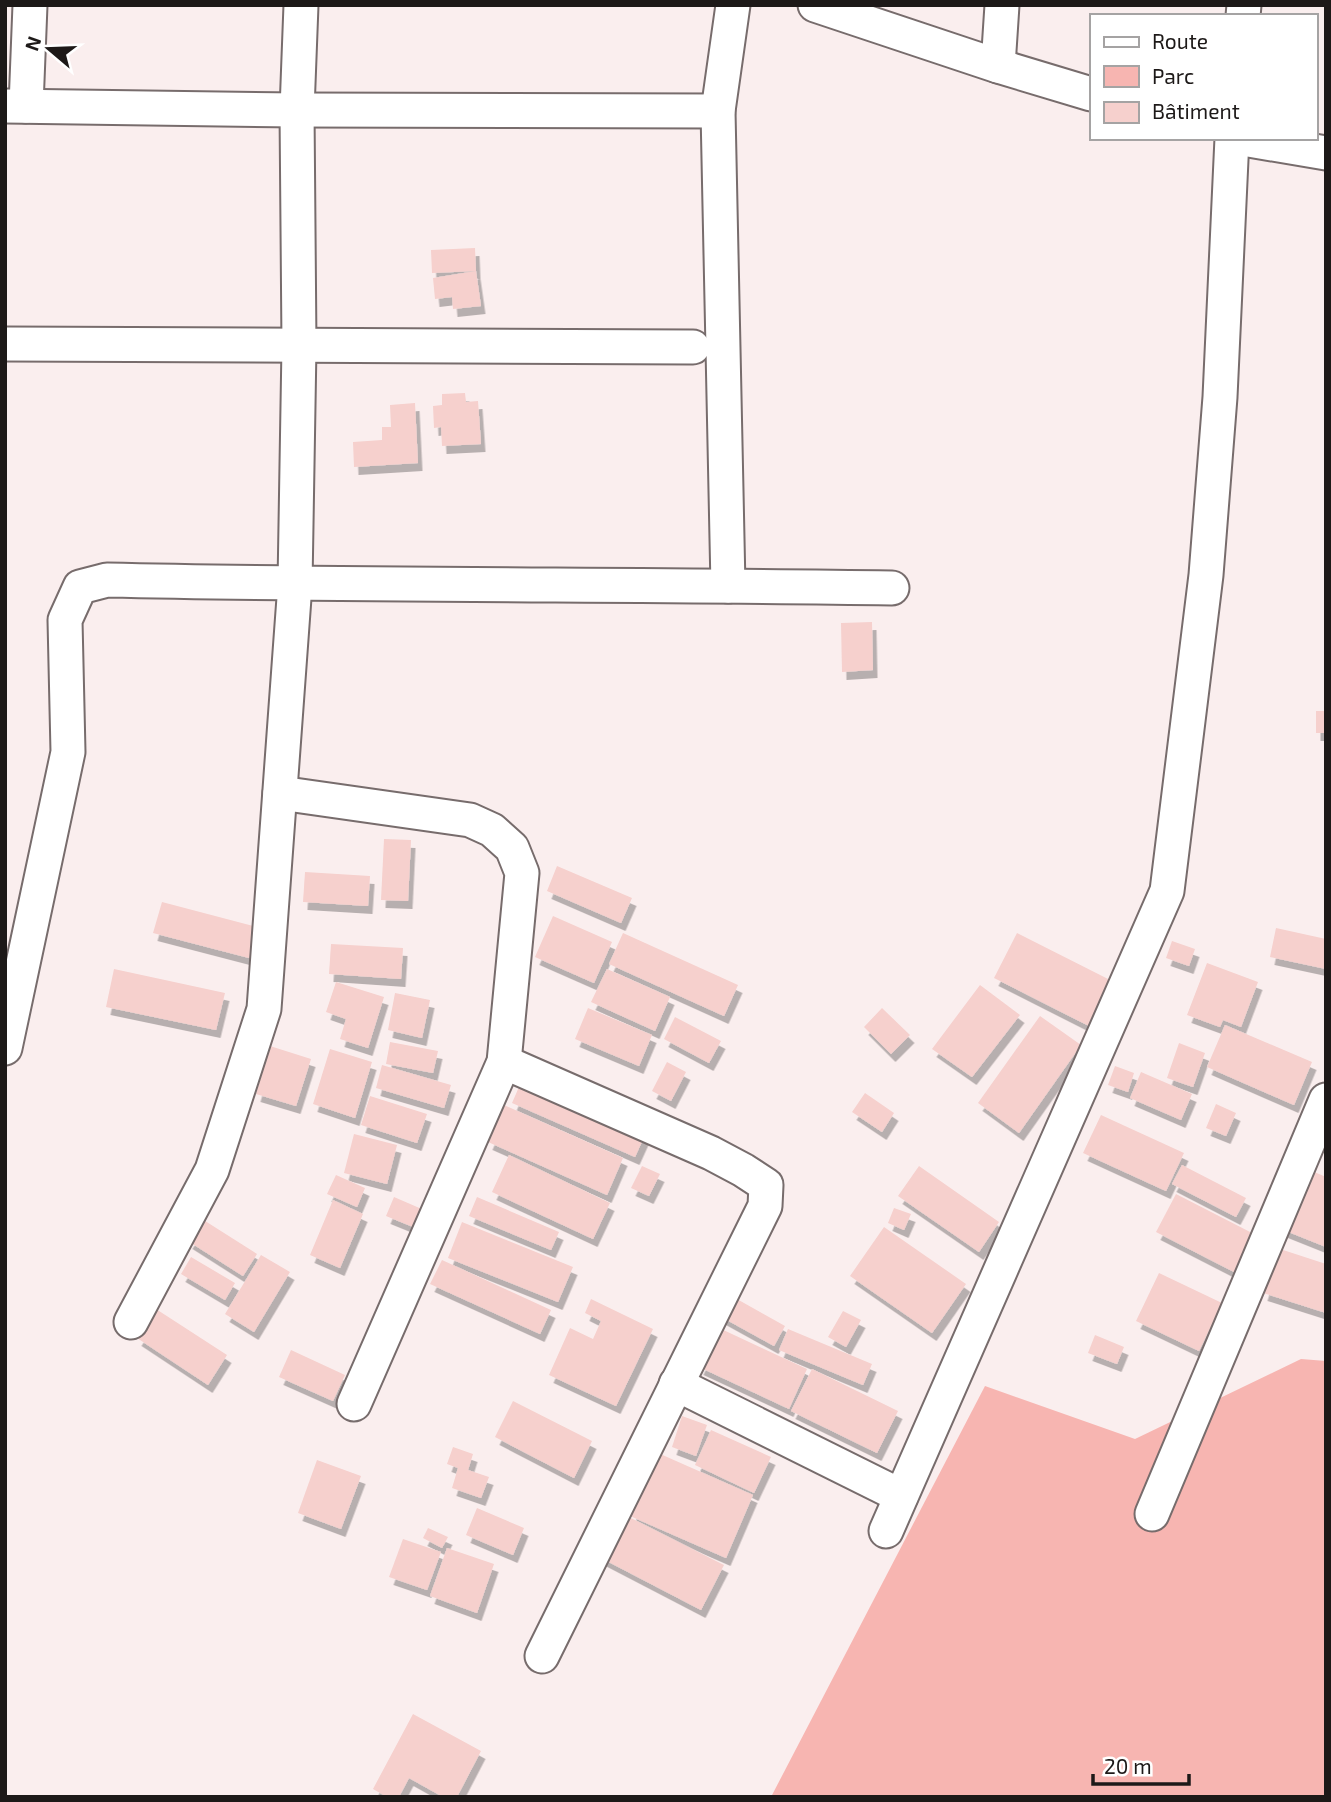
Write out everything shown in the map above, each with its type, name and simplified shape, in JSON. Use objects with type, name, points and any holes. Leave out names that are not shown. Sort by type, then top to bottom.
[{"type":"street","points":[[30,5],[16,106],[718,111]]},
{"type":"street","points":[[131,1322],[212,1170],[264,1009],[295,584],[299,346],[297,110],[301,5]]},
{"type":"street","points":[[728,586],[718,111],[733,5]]},
{"type":"street","points":[[815,5],[1090,94]]},
{"type":"street","points":[[998,66],[1002,5]]},
{"type":"street","points":[[886,1531],[1167,891],[1206,575],[1220,397],[1235,140]]},
{"type":"street","points":[[1247,140],[1326,153]]},
{"type":"street","points":[[5,344],[694,347]]},
{"type":"street","points":[[5,1048],[68,752],[65,620],[80,587],[107,580],[892,588]]},
{"type":"street","points":[[280,793],[470,820],[492,830],[512,848],[522,873],[504,1062],[354,1404]]},
{"type":"street","points":[[504,1062],[711,1153],[766,1185],[765,1206],[542,1656]]},
{"type":"street","points":[[1152,1514],[1326,1100]]},
{"type":"street","points":[[676,1384],[901,1496]]},
{"type":"green space","points":[[1301,1359],[1326,1361],[1326,1797],[771,1797],[985,1386],[1135,1439]]},
{"type":"building","points":[[475,248],[476,271],[432,273],[431,250]]},
{"type":"building","points":[[476,271],[481,306],[453,309],[452,297],[435,299],[433,278]]},
{"type":"building","points":[[465,393],[466,402],[478,401],[481,444],[442,446],[441,427],[434,428],[433,406],[442,405],[442,394]]},
{"type":"building","points":[[415,403],[418,463],[354,467],[353,442],[382,440],[382,427],[391,427],[390,405]]},
{"type":"building","points":[[872,622],[873,670],[842,672],[841,623]]},
{"type":"building","points":[[1316,711],[1326,711],[1326,733],[1316,733]]},
{"type":"building","points":[[384,839],[411,840],[408,901],[381,900]]},
{"type":"building","points":[[557,866],[632,898],[621,923],[547,891]]},
{"type":"building","points":[[305,872],[370,876],[368,906],[303,902]]},
{"type":"building","points":[[162,902],[257,927],[249,958],[153,933]]},
{"type":"building","points":[[553,916],[612,942],[594,983],[535,957]]},
{"type":"building","points":[[1276,928],[1326,939],[1326,969],[1270,957]]},
{"type":"building","points":[[623,933],[738,985],[724,1016],[609,964]]},
{"type":"building","points":[[1017,933],[1114,982],[1091,1027],[994,978]]},
{"type":"building","points":[[1172,941],[1195,949],[1189,966],[1166,958]]},
{"type":"building","points":[[331,944],[403,948],[401,979],[329,974]]},
{"type":"building","points":[[1207,963],[1258,982],[1241,1027],[1223,1020],[1220,1027],[1187,1015]]},
{"type":"building","points":[[114,969],[225,993],[216,1030],[106,1007]]},
{"type":"building","points":[[607,969],[670,997],[655,1031],[591,1002]]},
{"type":"building","points":[[336,982],[384,997],[368,1048],[340,1039],[346,1019],[326,1012]]},
{"type":"building","points":[[980,985],[1020,1015],[972,1077],[932,1049]]},
{"type":"building","points":[[395,993],[430,1000],[422,1038],[388,1030]]},
{"type":"building","points":[[588,1008],[652,1035],[639,1066],[575,1039]]},
{"type":"building","points":[[882,1008],[910,1035],[891,1054],[864,1027]]},
{"type":"building","points":[[1040,1016],[1081,1045],[1019,1133],[978,1103]]},
{"type":"building","points":[[675,1017],[721,1041],[709,1063],[664,1039]]},
{"type":"building","points":[[1225,1025],[1312,1062],[1294,1105],[1207,1067]]},
{"type":"building","points":[[390,1042],[438,1051],[433,1073],[386,1064]]},
{"type":"building","points":[[1179,1043],[1205,1053],[1193,1087],[1167,1078]]},
{"type":"building","points":[[270,1046],[311,1059],[296,1106],[256,1094]]},
{"type":"building","points":[[330,1049],[372,1062],[355,1118],[313,1104]]},
{"type":"building","points":[[667,1062],[686,1072],[671,1101],[652,1091]]},
{"type":"building","points":[[382,1065],[451,1085],[444,1108],[376,1088]]},
{"type":"building","points":[[1115,1066],[1134,1073],[1128,1092],[1108,1085]]},
{"type":"building","points":[[1141,1072],[1192,1094],[1181,1120],[1130,1098]]},
{"type":"building","points":[[522,1080],[645,1135],[635,1157],[512,1103]]},
{"type":"building","points":[[865,1093],[894,1113],[882,1132],[852,1112]]},
{"type":"building","points":[[370,1096],[427,1114],[417,1143],[361,1125]]},
{"type":"building","points":[[1216,1104],[1236,1113],[1226,1136],[1206,1128]]},
{"type":"building","points":[[504,1105],[623,1158],[607,1195],[488,1142]]},
{"type":"building","points":[[1101,1115],[1184,1153],[1166,1191],[1083,1153]]},
{"type":"building","points":[[354,1134],[397,1145],[387,1184],[344,1173]]},
{"type":"building","points":[[509,1155],[610,1203],[593,1239],[492,1192]]},
{"type":"building","points":[[1182,1165],[1246,1198],[1236,1217],[1172,1184]]},
{"type":"building","points":[[642,1166],[660,1174],[649,1196],[631,1188]]},
{"type":"building","points":[[919,1166],[999,1222],[979,1252],[898,1196]]},
{"type":"building","points":[[1305,1168],[1326,1177],[1326,1247],[1281,1229]]},
{"type":"building","points":[[336,1175],[365,1188],[357,1207],[327,1194]]},
{"type":"building","points":[[1176,1194],[1254,1234],[1234,1272],[1156,1232]]},
{"type":"building","points":[[394,1197],[431,1213],[423,1231],[386,1216]]},
{"type":"building","points":[[477,1197],[559,1232],[551,1250],[469,1216]]},
{"type":"building","points":[[333,1200],[363,1214],[340,1268],[310,1255]]},
{"type":"building","points":[[894,1208],[911,1214],[904,1230],[888,1223]]},
{"type":"building","points":[[202,1219],[257,1254],[243,1276],[188,1241]]},
{"type":"building","points":[[462,1222],[573,1267],[558,1302],[448,1258]]},
{"type":"building","points":[[884,1227],[966,1284],[932,1333],[850,1276]]},
{"type":"building","points":[[1277,1248],[1326,1264],[1326,1313],[1263,1293]]},
{"type":"building","points":[[261,1255],[290,1272],[254,1332],[225,1314]]},
{"type":"building","points":[[191,1257],[235,1283],[225,1300],[181,1274]]},
{"type":"building","points":[[442,1260],[551,1310],[540,1334],[430,1284]]},
{"type":"building","points":[[1159,1273],[1222,1303],[1199,1351],[1136,1321]]},
{"type":"building","points":[[728,1294],[785,1326],[774,1346],[716,1314]]},
{"type":"building","points":[[591,1299],[653,1329],[616,1406],[549,1375],[570,1328],[593,1339],[601,1321],[585,1313]]},
{"type":"building","points":[[156,1309],[227,1355],[208,1385],[137,1338]]},
{"type":"building","points":[[843,1311],[861,1320],[846,1347],[828,1337]]},
{"type":"building","points":[[717,1327],[807,1369],[789,1409],[699,1367]]},
{"type":"building","points":[[788,1329],[872,1364],[863,1385],[779,1350]]},
{"type":"building","points":[[1095,1335],[1124,1347],[1117,1364],[1088,1353]]},
{"type":"building","points":[[291,1350],[345,1375],[333,1401],[279,1377]]},
{"type":"building","points":[[812,1369],[898,1411],[877,1453],[791,1411]]},
{"type":"building","points":[[513,1401],[592,1441],[574,1478],[495,1437]]},
{"type":"building","points":[[682,1416],[707,1425],[696,1456],[672,1447]]},
{"type":"building","points":[[711,1430],[771,1457],[754,1493],[695,1465]]},
{"type":"building","points":[[453,1447],[473,1454],[468,1470],[489,1477],[481,1498],[452,1488],[458,1468],[447,1464]]},
{"type":"building","points":[[658,1453],[753,1495],[726,1558],[630,1516]]},
{"type":"building","points":[[317,1460],[361,1476],[341,1529],[298,1513]]},
{"type":"building","points":[[477,1508],[524,1528],[513,1555],[466,1535]]},
{"type":"building","points":[[623,1514],[724,1565],[701,1610],[601,1558]]},
{"type":"building","points":[[428,1528],[448,1537],[442,1548],[423,1538]]},
{"type":"building","points":[[403,1539],[441,1552],[427,1590],[389,1577]]},
{"type":"building","points":[[447,1548],[494,1564],[477,1613],[430,1596]]},
{"type":"building","points":[[413,1714],[481,1751],[457,1797],[443,1797],[409,1778],[399,1797],[387,1797],[373,1789]]}]
